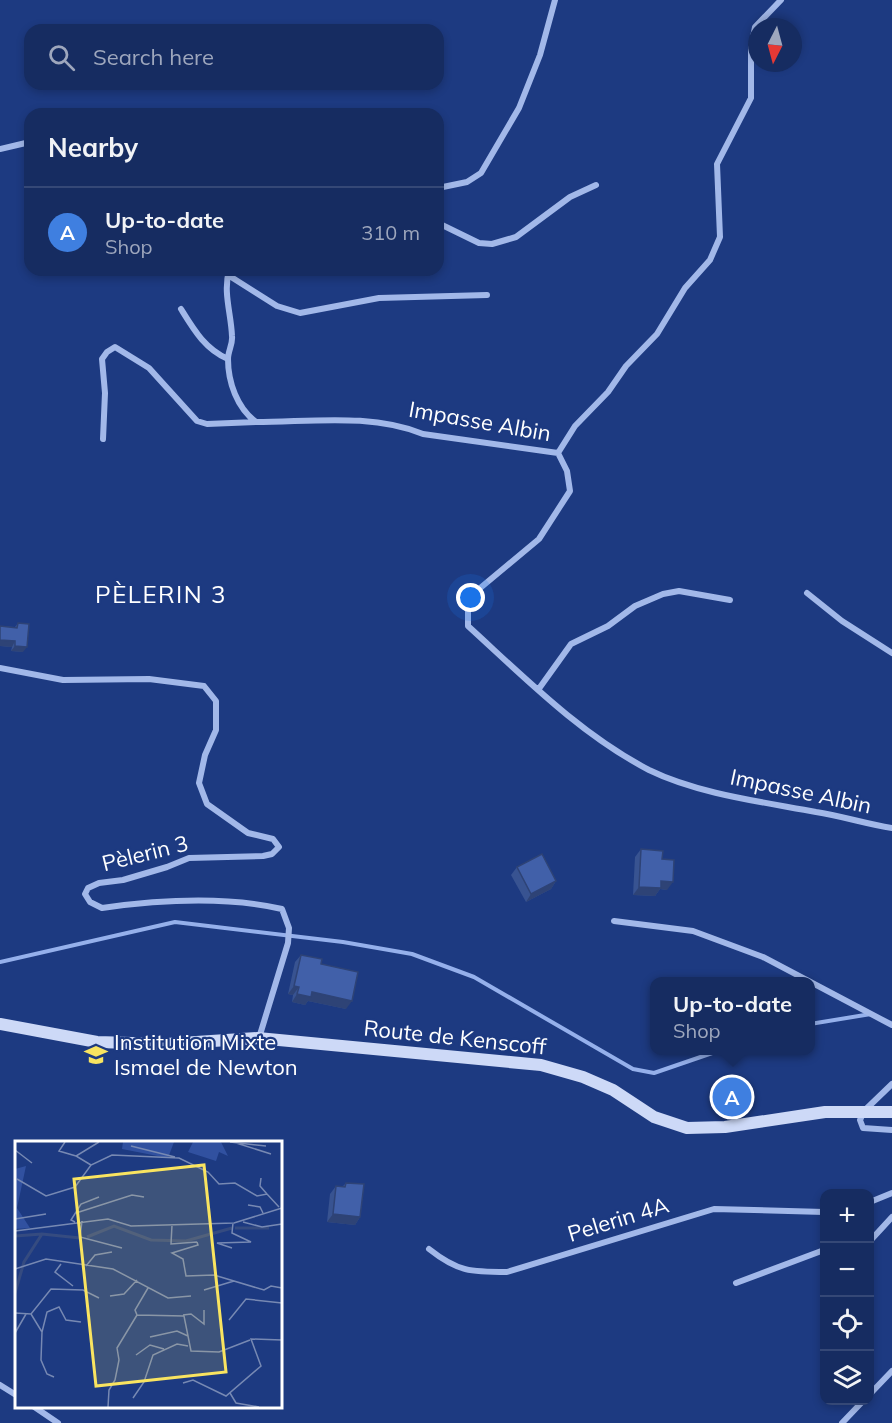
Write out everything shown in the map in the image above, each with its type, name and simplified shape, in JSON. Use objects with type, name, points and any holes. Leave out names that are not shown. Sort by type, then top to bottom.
[{"type":"main road","name":"Route de Kenscoff","points":[[0,1024],[97,1042],[166,1044],[258,1038],[541,1065],[584,1077],[613,1090],[654,1117],[687,1128],[725,1127],[825,1112],[892,1112]]},
{"type":"street","points":[[444,187],[467,182],[482,173],[519,108],[540,55],[555,0]]},
{"type":"street","points":[[558,453],[575,426],[608,392],[626,366],[657,334],[685,288],[710,260],[717,246],[720,237],[717,164],[751,98],[751,47],[755,27],[782,0]]},
{"type":"street","points":[[0,149],[24,143]]},
{"type":"street","points":[[444,226],[479,243],[492,244],[516,237],[570,197],[596,185]]},
{"type":"street","points":[[229,276],[226,293],[232,336],[228,359],[231,382],[240,406],[256,422]]},
{"type":"street","points":[[233,276],[277,306],[300,313],[379,298],[487,295]]},
{"type":"street","points":[[181,309],[201,340],[214,353],[228,359]]},
{"type":"street","name":"Impasse Albin","points":[[103,439],[105,393],[102,359],[115,347],[149,368],[197,422],[207,424],[378,422],[405,426],[423,434],[558,453],[567,471],[570,491],[539,539],[479,589],[468,607],[468,626],[587,731],[650,770],[694,785],[767,804],[892,828]]},
{"type":"street","points":[[538,690],[571,644],[608,626],[635,606],[663,594],[680,591],[730,600]]},
{"type":"street","points":[[807,593],[842,621],[892,652]]},
{"type":"street","name":"Pèlerin 3","points":[[0,668],[63,680],[148,679],[204,687],[216,700],[216,730],[205,755],[199,783],[207,804],[248,833],[273,839],[279,847],[272,854],[263,856],[189,858],[123,880],[99,883],[88,888],[85,894],[90,902],[102,908],[142,903],[258,903],[282,909],[289,927],[288,943],[258,1038]]},
{"type":"street","points":[[614,921],[693,931],[744,950],[802,977]]},
{"type":"street","points":[[815,983],[892,1025]]},
{"type":"street","points":[[892,1084],[864,1112],[860,1120],[863,1128],[892,1130]]},
{"type":"street","points":[[874,1200],[892,1193]]},
{"type":"street","name":"Pelerin 4A","points":[[429,1249],[446,1262],[472,1272],[507,1272],[714,1209],[820,1212]]},
{"type":"street","points":[[874,1237],[892,1217]]},
{"type":"street","points":[[736,1283],[820,1252]]},
{"type":"street","points":[[874,1390],[892,1371]]},
{"type":"street","points":[[0,1385],[15,1394]]},
{"type":"street","points":[[842,1423],[860,1405]]},
{"type":"street","points":[[35,1408],[58,1423]]},
{"type":"building","points":[[18,623],[29,624],[27,647],[15,646],[15,641],[0,640],[0,626],[17,628]]},
{"type":"building","points":[[641,849],[663,851],[662,859],[674,860],[673,882],[661,881],[661,888],[639,887]]},
{"type":"building","points":[[542,854],[556,881],[531,894],[517,867]]},
{"type":"building","points":[[301,955],[322,959],[321,964],[358,972],[352,1001],[312,992],[311,997],[297,994],[299,987],[294,986]]},
{"type":"building","points":[[346,1183],[364,1184],[360,1217],[333,1214],[336,1186],[345,1187]]},
{"type":"waterway","points":[[0,962],[175,922],[343,942],[412,954],[474,977],[633,1069],[654,1073],[706,1055]]},
{"type":"waterway","points":[[815,1023],[871,1014]]},
{"type":"place","name":"Institution Mixte Ismael de Newton","points":[[96,1055]]},
{"type":"place","name":"Up-to-date","points":[[732,1097]]},
{"type":"district","name":"PÈLERIN 3","points":[[161,595]]}]
